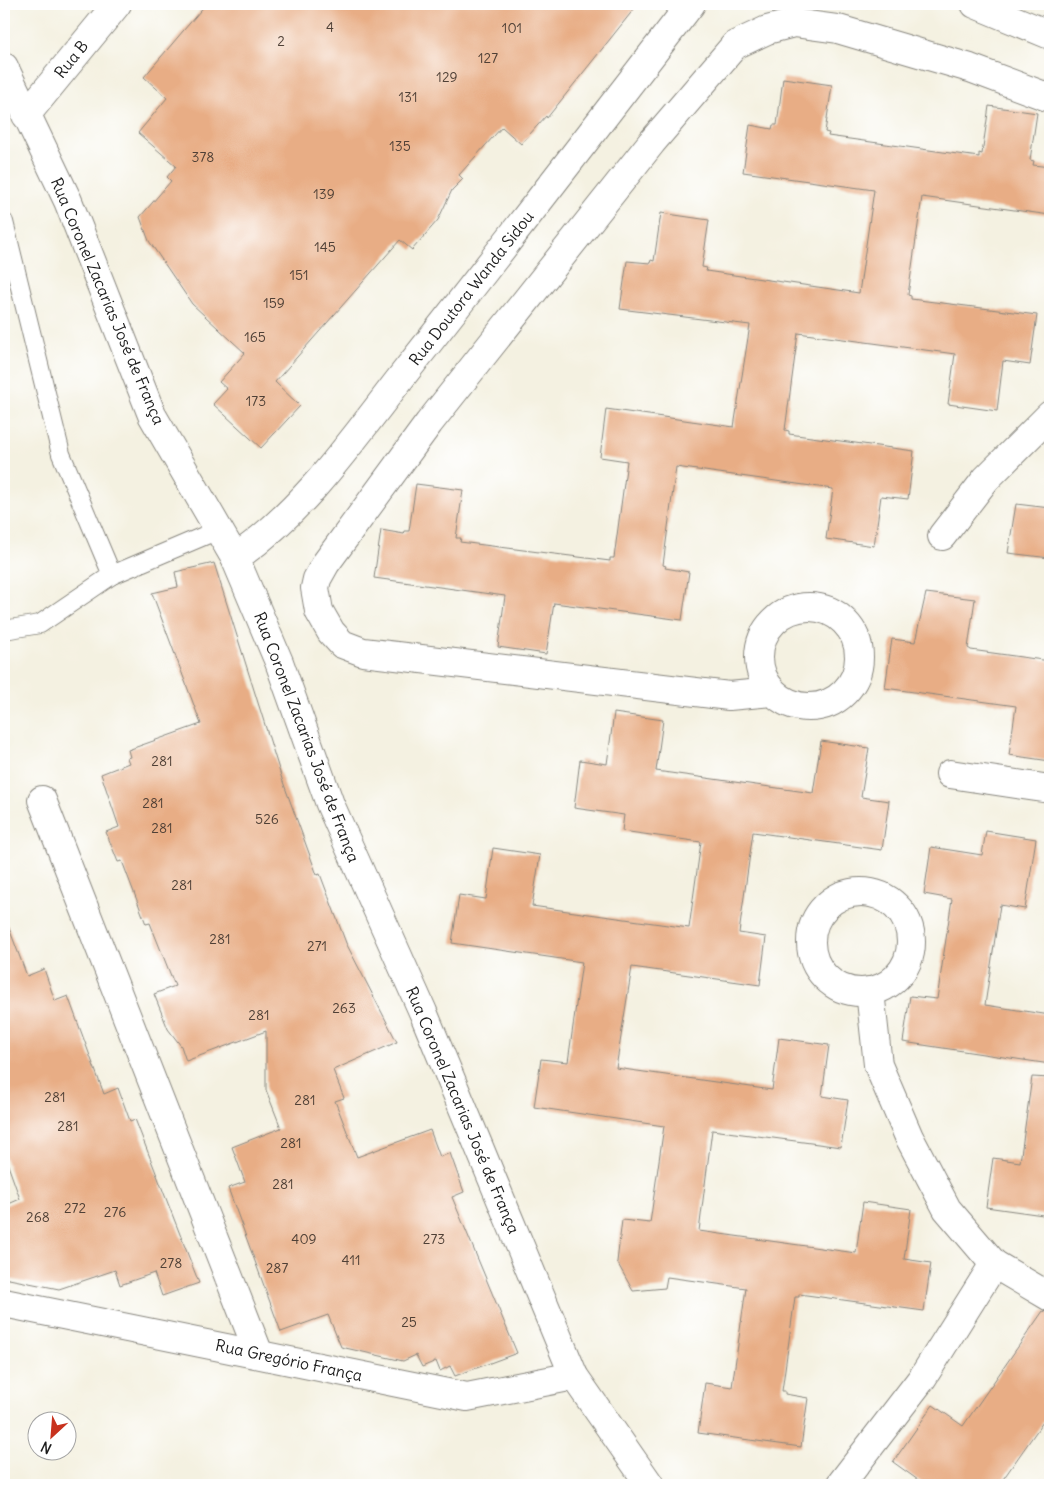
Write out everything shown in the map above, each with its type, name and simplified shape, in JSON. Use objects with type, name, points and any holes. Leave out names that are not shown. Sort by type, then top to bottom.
[{"type":"street","name":"Rua B","points":[[26,115],[117,4]]},
{"type":"street","name":"Rua Doutora Wanda Sidou","points":[[235,558],[265,538],[314,488],[444,324],[690,4]]},
{"type":"street","points":[[975,4],[1050,35]]},
{"type":"street","points":[[772,692],[729,696],[363,652],[342,644],[331,632],[319,610],[315,588],[317,579],[346,533],[429,423],[652,142],[735,45],[768,30],[794,23],[838,29],[970,68],[1050,98]]},
{"type":"street","name":"Rua Coronel Zacarias José de França","points":[[4,67],[68,201],[152,415],[235,558],[279,662],[330,804],[423,1012],[574,1376],[650,1485]]},
{"type":"street","points":[[942,536],[986,479],[1050,415]]},
{"type":"street","points":[[950,774],[1050,789]]},
{"type":"street","points":[[42,800],[259,1354]]},
{"type":"street","points":[[870,992],[878,1065],[909,1137],[947,1209],[994,1264],[1050,1297]]},
{"type":"street","points":[[840,1485],[923,1377],[994,1264]]},
{"type":"street","name":"Rua Gregório França","points":[[4,1303],[467,1397],[574,1376]]},
{"type":"lane","points":[[4,222],[61,454],[112,575]]},
{"type":"lane","points":[[4,630],[40,624],[112,575],[218,530]]},
{"type":"building","points":[[206,4],[638,4],[547,118],[546,116],[521,144],[502,127],[459,175],[463,179],[452,190],[438,220],[412,250],[400,240],[275,382],[300,406],[261,448],[213,404],[227,389],[219,382],[245,353],[192,304],[149,241],[140,217],[171,181],[167,177],[176,166],[138,133],[167,98],[144,77]]},
{"type":"building","points":[[783,78],[832,85],[825,132],[829,133],[828,136],[979,157],[979,153],[982,154],[989,106],[1037,113],[1030,160],[1034,161],[1033,165],[1050,167],[1050,215],[922,197],[908,295],[911,296],[911,299],[1037,315],[1030,365],[1003,361],[997,411],[948,404],[955,354],[798,333],[785,430],[789,431],[789,434],[914,451],[908,499],[881,496],[874,546],[826,539],[833,489],[676,467],[663,565],[666,566],[665,568],[689,572],[682,620],[554,603],[546,654],[498,647],[505,596],[374,578],[381,530],[404,534],[405,531],[409,531],[416,484],[463,490],[456,538],[461,538],[460,542],[610,561],[610,558],[614,558],[627,461],[600,457],[606,409],[734,427],[750,325],[620,309],[627,261],[650,263],[651,260],[654,261],[661,213],[709,220],[702,267],[707,268],[706,271],[859,293],[874,190],[743,172],[750,125],[772,129],[773,125],[777,125]]},
{"type":"building","points":[[1016,504],[1050,508],[1050,558],[1008,553]]},
{"type":"building","points":[[214,563],[282,779],[317,875],[320,874],[346,943],[397,1042],[333,1070],[344,1098],[335,1101],[357,1157],[430,1130],[440,1157],[450,1153],[464,1192],[452,1197],[517,1353],[455,1376],[450,1366],[440,1371],[436,1361],[422,1367],[416,1355],[403,1361],[341,1347],[328,1315],[281,1332],[228,1188],[245,1182],[232,1147],[281,1128],[266,1090],[266,1031],[186,1061],[181,1046],[168,1029],[154,994],[175,986],[150,923],[146,924],[122,861],[118,862],[106,832],[119,827],[101,774],[129,763],[127,758],[130,757],[128,750],[201,724],[152,593],[178,587],[175,572]]},
{"type":"building","points":[[926,593],[975,599],[968,648],[971,650],[1050,661],[1050,761],[1009,755],[1016,706],[885,688],[892,639],[915,642]]},
{"type":"building","points":[[614,713],[663,720],[656,771],[813,793],[821,741],[869,748],[861,797],[889,801],[882,850],[753,832],[739,933],[766,937],[760,985],[632,967],[616,1068],[772,1090],[779,1038],[829,1045],[822,1096],[848,1100],[841,1147],[712,1130],[699,1231],[856,1253],[863,1202],[911,1209],[904,1259],[931,1263],[924,1311],[799,1294],[799,1297],[795,1297],[782,1391],[785,1391],[785,1394],[808,1398],[801,1447],[698,1433],[705,1383],[732,1387],[746,1288],[667,1277],[665,1288],[633,1291],[617,1262],[622,1220],[650,1223],[664,1126],[534,1107],[541,1059],[568,1062],[582,962],[452,943],[459,895],[486,899],[493,848],[540,855],[532,906],[689,928],[701,842],[622,831],[624,815],[574,808],[580,760],[607,764]]},
{"type":"building","points":[[986,831],[1036,839],[1025,909],[1000,905],[985,1005],[1050,1015],[1050,1064],[903,1042],[910,996],[937,999],[952,899],[924,894],[931,847],[982,855]]},
{"type":"building","points":[[7,923],[27,976],[44,969],[55,1001],[68,996],[104,1094],[118,1088],[130,1121],[135,1119],[199,1283],[162,1296],[154,1273],[120,1285],[115,1270],[59,1289],[4,1278],[4,1206],[20,1199],[4,1154],[4,924]]},
{"type":"building","points":[[1032,1077],[1050,1078],[1050,1216],[986,1207],[993,1158],[1020,1162]]},
{"type":"building","points":[[1043,1311],[1050,1313],[1050,1412],[999,1485],[925,1485],[893,1462],[933,1405],[963,1426]]}]
